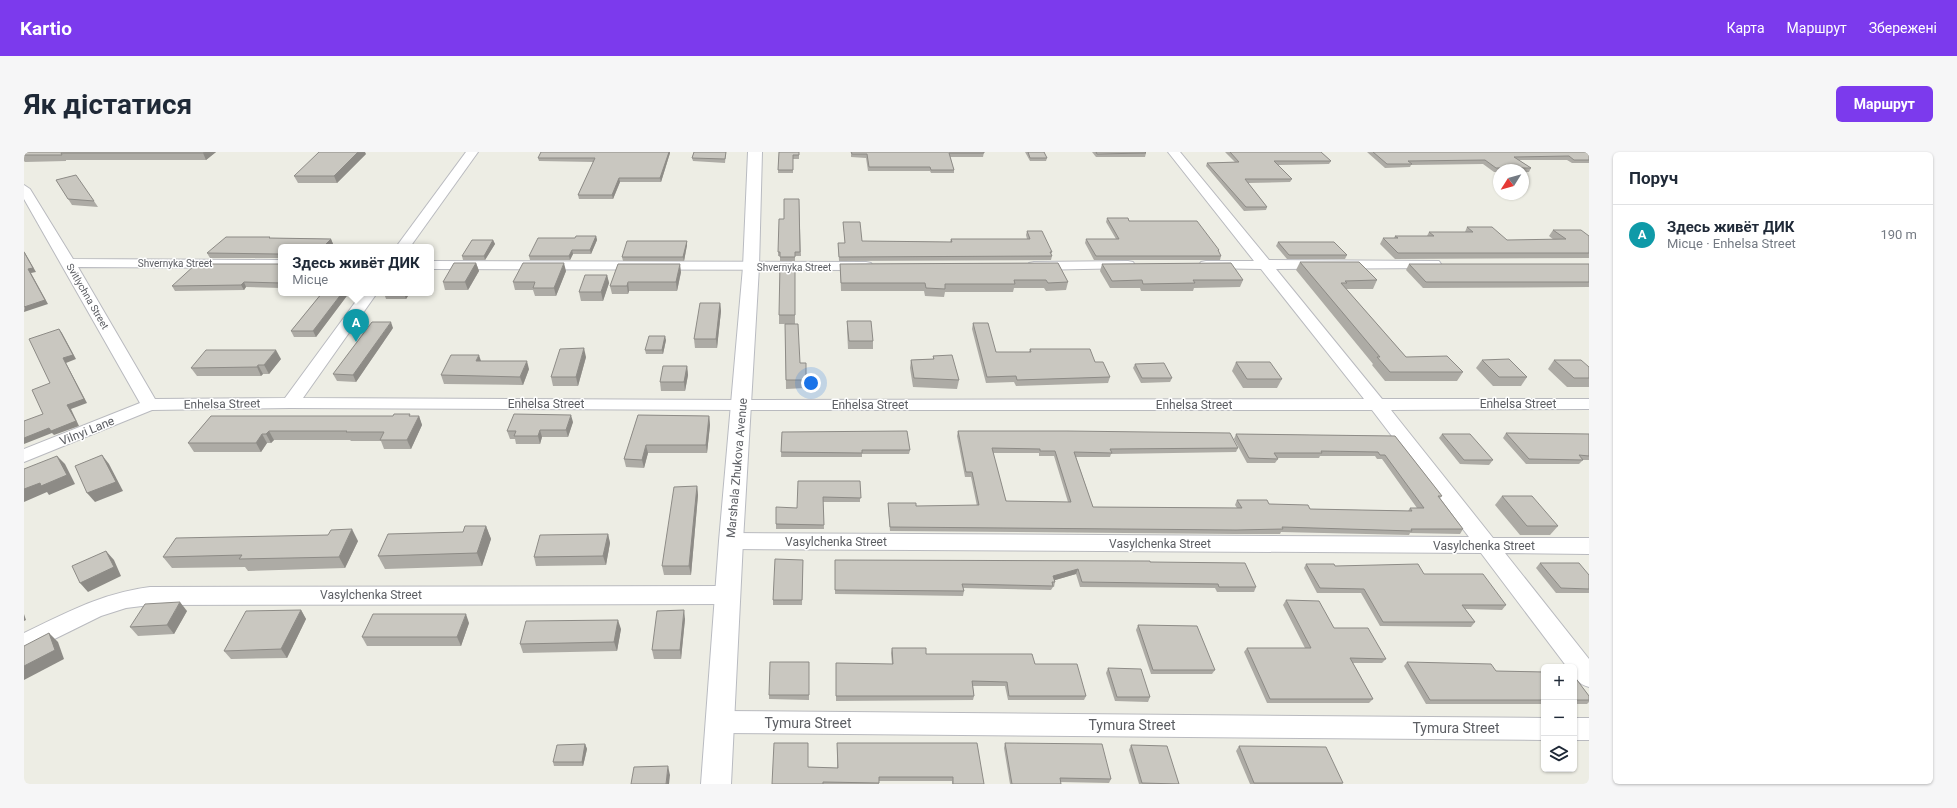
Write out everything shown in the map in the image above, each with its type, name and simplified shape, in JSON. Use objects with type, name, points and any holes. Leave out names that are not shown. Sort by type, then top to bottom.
[{"type":"street","points":[[405,244],[472,152]]},
{"type":"street","name":"Marshala Zhukova Avenue","points":[[716,784],[727,595],[751,267],[755,152]]},
{"type":"street","points":[[1174,152],[1378,405],[1589,677]]},
{"type":"street","name":"Svitlychna Street","points":[[24,188],[69,263],[150,405]]},
{"type":"street","name":"Shvernyka Street","points":[[69,263],[278,264]]},
{"type":"street","points":[[1195,265],[1447,264]]},
{"type":"street","name":"Shvernyka Street","points":[[434,265],[751,267],[878,266]]},
{"type":"street","points":[[1020,266],[1139,265]]},
{"type":"street","points":[[290,403],[368,296]]},
{"type":"street","name":"Enhelsa Street","points":[[150,405],[290,403],[742,405],[1589,404]]},
{"type":"street","name":"Vilnyi Lane","points":[[24,456],[150,405]]},
{"type":"street","name":"Vasylchenka Street","points":[[731,541],[1589,546]]},
{"type":"street","name":"Vasylchenka Street","points":[[24,644],[93,610],[124,599],[150,596],[727,595]]},
{"type":"street","name":"Tymura Street","points":[[720,722],[1541,728]]},
{"type":"street","points":[[1577,729],[1589,729]]},
{"type":"building","points":[[26,152],[205,152],[61,153],[62,155],[24,155]]},
{"type":"building","points":[[319,152],[358,152],[334,176],[294,176]]},
{"type":"building","points":[[541,152],[669,152],[660,178],[619,178],[612,195],[578,195],[595,158],[538,158]]},
{"type":"building","points":[[694,152],[726,152],[725,159],[692,158]]},
{"type":"building","points":[[779,152],[799,152],[799,155],[793,155],[793,170],[778,170]]},
{"type":"building","points":[[851,152],[984,153],[949,153],[954,170],[931,170],[930,167],[869,167],[867,154],[852,154]]},
{"type":"building","points":[[1028,152],[1044,152],[1047,158],[1030,158]]},
{"type":"building","points":[[1096,152],[1145,152],[1146,153],[1097,154]]},
{"type":"building","points":[[1230,152],[1321,152],[1331,161],[1274,161],[1292,179],[1245,179],[1267,207],[1246,207],[1207,163],[1239,162]]},
{"type":"building","points":[[1373,152],[1589,152],[1589,160],[1574,160],[1569,156],[1514,157],[1525,164],[1493,164],[1493,166],[1485,160],[1408,161],[1412,164],[1387,164]]},
{"type":"building","points":[[76,175],[94,201],[68,199],[56,180]]},
{"type":"building","points":[[784,199],[799,199],[800,252],[795,252],[795,257],[780,257],[780,252],[778,252],[779,219],[784,219]]},
{"type":"building","points":[[1107,218],[1128,218],[1129,221],[1197,221],[1219,250],[1221,256],[1096,256],[1086,239],[1119,239]]},
{"type":"building","points":[[843,222],[860,222],[862,241],[952,242],[951,239],[1030,239],[1027,231],[1042,231],[1052,252],[1050,252],[1052,256],[839,257],[838,243],[845,243]]},
{"type":"building","points":[[1467,227],[1492,227],[1507,240],[1566,239],[1553,230],[1581,230],[1589,236],[1589,253],[1398,253],[1383,238],[1398,238],[1395,236],[1434,236],[1429,232],[1473,232]]},
{"type":"building","points":[[576,236],[596,236],[590,250],[572,250],[569,256],[529,256],[538,238],[575,238]]},
{"type":"building","points":[[226,237],[331,239],[326,244],[278,244],[278,254],[207,253]]},
{"type":"building","points":[[472,240],[493,240],[484,256],[462,256]]},
{"type":"building","points":[[627,241],[687,241],[683,257],[622,257]]},
{"type":"building","points":[[1278,242],[1334,242],[1347,255],[1289,255]]},
{"type":"building","points":[[24,252],[33,268],[28,269],[45,300],[24,307]]},
{"type":"building","points":[[1300,262],[1359,262],[1377,280],[1345,281],[1347,283],[1341,283],[1406,357],[1447,356],[1463,372],[1390,372],[1377,357],[1380,357]]},
{"type":"building","points":[[454,263],[476,263],[465,282],[443,282]]},
{"type":"building","points":[[523,263],[564,263],[554,288],[533,288],[535,282],[513,282]]},
{"type":"building","points":[[1058,263],[1068,282],[1048,283],[1046,280],[1014,280],[1015,284],[945,284],[945,289],[926,288],[925,283],[841,283],[840,264]]},
{"type":"building","points":[[1231,263],[1243,280],[1193,280],[1195,283],[1143,284],[1142,280],[1112,281],[1102,264]]},
{"type":"building","points":[[196,264],[278,264],[278,283],[244,282],[241,285],[172,286]]},
{"type":"building","points":[[618,264],[680,264],[676,282],[628,282],[627,286],[610,286]]},
{"type":"building","points":[[780,264],[795,264],[795,315],[779,315]]},
{"type":"building","points":[[1409,264],[1589,264],[1589,282],[1426,282]]},
{"type":"building","points":[[585,275],[607,275],[601,292],[579,292]]},
{"type":"building","points":[[320,296],[340,296],[313,331],[291,331]]},
{"type":"building","points":[[700,303],[720,303],[716,339],[694,339]]},
{"type":"building","points":[[847,321],[871,321],[873,341],[849,341]]},
{"type":"building","points":[[372,322],[391,322],[353,375],[333,374]]},
{"type":"building","points":[[973,323],[988,323],[996,352],[1031,352],[1030,349],[1090,349],[1095,362],[1103,362],[1110,377],[1017,380],[1016,376],[987,377]]},
{"type":"building","points":[[785,324],[798,324],[800,363],[806,363],[806,380],[786,380]]},
{"type":"building","points":[[59,329],[73,355],[63,358],[84,399],[67,405],[76,421],[51,431],[49,428],[24,438],[24,421],[43,414],[32,390],[50,383],[29,339]]},
{"type":"building","points":[[649,336],[665,336],[662,350],[645,350]]},
{"type":"building","points":[[584,348],[576,377],[551,377],[560,349]]},
{"type":"building","points":[[206,350],[276,350],[264,365],[258,365],[257,367],[191,368]]},
{"type":"building","points":[[451,355],[479,355],[476,361],[527,361],[520,377],[441,375]]},
{"type":"building","points":[[952,355],[959,380],[914,378],[911,360],[934,359],[933,356]]},
{"type":"building","points":[[1509,359],[1527,377],[1499,377],[1482,360]]},
{"type":"building","points":[[1554,360],[1581,360],[1589,367],[1589,378],[1574,378]]},
{"type":"building","points":[[1236,362],[1270,362],[1282,379],[1247,379]]},
{"type":"building","points":[[1164,363],[1172,378],[1142,378],[1135,364]]},
{"type":"building","points":[[663,366],[687,366],[684,382],[660,382]]},
{"type":"building","points":[[394,414],[410,414],[409,416],[419,416],[407,440],[380,440],[384,432],[269,431],[266,434],[262,434],[256,443],[188,443],[211,416],[393,416]]},
{"type":"building","points":[[514,414],[571,415],[566,430],[540,430],[538,436],[514,436],[516,431],[507,431]]},
{"type":"building","points":[[638,415],[709,416],[706,445],[646,445],[642,460],[624,459]]},
{"type":"building","points":[[907,431],[910,450],[862,450],[862,453],[781,452],[782,432]]},
{"type":"building","points":[[958,431],[1230,433],[1238,448],[1110,449],[1112,453],[1074,452],[1093,507],[1242,508],[1237,500],[1267,500],[1269,504],[1308,505],[1310,509],[1412,511],[1410,508],[1424,508],[1385,455],[1380,455],[1378,452],[1321,451],[1322,453],[1274,453],[1278,459],[1249,458],[1236,434],[1395,436],[1442,496],[1438,496],[1463,529],[1411,529],[1412,531],[1282,527],[1283,529],[1236,530],[890,527],[888,503],[916,503],[916,506],[979,505],[972,472],[966,472]],"holes":[[[992,448],[1040,449],[1040,451],[1055,451],[1071,502],[1006,501]]]},
{"type":"building","points":[[1506,433],[1589,434],[1589,456],[1579,455],[1583,460],[1529,459]]},
{"type":"building","points":[[1442,434],[1470,434],[1493,460],[1464,460]]},
{"type":"building","points":[[102,455],[116,482],[87,493],[75,466]]},
{"type":"building","points":[[57,456],[67,475],[41,486],[40,483],[24,489],[24,469]]},
{"type":"building","points":[[798,481],[860,481],[861,498],[823,497],[824,525],[776,524],[776,507],[797,508]]},
{"type":"building","points":[[697,486],[689,566],[662,566],[674,487]]},
{"type":"building","points":[[1502,496],[1532,496],[1558,526],[1527,526]]},
{"type":"building","points":[[465,526],[486,526],[477,553],[378,556],[388,534],[463,532]]},
{"type":"building","points":[[352,529],[339,557],[239,559],[242,555],[163,557],[176,538],[328,535],[331,530]]},
{"type":"building","points":[[608,534],[603,556],[534,557],[540,535]]},
{"type":"building","points":[[106,551],[114,567],[80,583],[72,566]]},
{"type":"building","points":[[775,559],[803,560],[802,600],[773,600]]},
{"type":"building","points":[[835,560],[1150,561],[1245,563],[1256,587],[1219,587],[1218,584],[1082,582],[1078,569],[1053,576],[1055,582],[1052,582],[1053,586],[962,584],[964,591],[835,590]]},
{"type":"building","points":[[1540,563],[1579,563],[1589,575],[1589,589],[1561,588]]},
{"type":"building","points":[[1306,564],[1334,564],[1335,566],[1418,564],[1424,574],[1483,574],[1506,605],[1462,605],[1475,622],[1383,622],[1364,589],[1320,588]]},
{"type":"building","points":[[1286,600],[1319,601],[1334,628],[1368,628],[1386,659],[1350,658],[1373,699],[1270,699],[1247,648],[1311,648]]},
{"type":"building","points":[[180,602],[167,625],[130,627],[145,604]]},
{"type":"building","points":[[301,610],[281,649],[224,651],[246,611]]},
{"type":"building","points":[[684,610],[680,650],[652,650],[657,611]]},
{"type":"building","points":[[373,614],[466,614],[457,637],[362,637]]},
{"type":"building","points":[[618,620],[614,642],[520,644],[526,621]]},
{"type":"building","points":[[1138,625],[1197,626],[1215,670],[1153,670]]},
{"type":"building","points":[[49,633],[55,650],[24,666],[24,646]]},
{"type":"building","points":[[892,648],[926,648],[926,654],[1032,654],[1035,664],[1077,664],[1086,696],[1009,696],[1007,682],[972,681],[974,696],[836,696],[836,663],[893,664]]},
{"type":"building","points":[[770,662],[809,662],[809,695],[769,695]]},
{"type":"building","points":[[1407,662],[1491,664],[1496,671],[1541,672],[1541,700],[1430,700]]},
{"type":"building","points":[[1108,668],[1141,669],[1150,697],[1117,697]]},
{"type":"building","points":[[1577,680],[1589,696],[1589,700],[1577,700]]},
{"type":"building","points":[[774,743],[808,743],[808,767],[838,768],[837,743],[977,743],[984,784],[953,784],[953,777],[879,777],[879,783],[823,782],[823,784],[772,784]]},
{"type":"building","points":[[1005,743],[1102,744],[1111,779],[1060,778],[1061,784],[1012,784]]},
{"type":"building","points":[[585,744],[582,762],[553,762],[557,745]]},
{"type":"building","points":[[1131,745],[1167,746],[1179,784],[1142,783]]},
{"type":"building","points":[[1239,746],[1326,747],[1343,783],[1254,783]]},
{"type":"building","points":[[668,766],[666,784],[631,784],[634,767]]},
{"type":"place","name":"Здесь живёт ДИК","points":[[356,342]]}]
